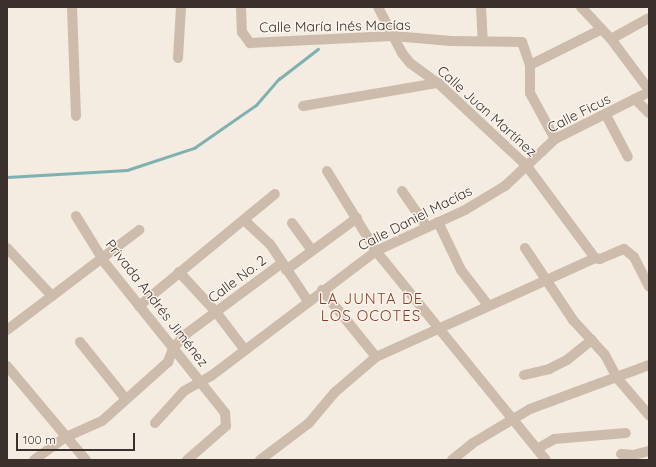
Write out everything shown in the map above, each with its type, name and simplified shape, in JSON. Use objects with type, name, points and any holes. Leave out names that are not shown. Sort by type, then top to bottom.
[{"type":"street","points":[[72,7],[76,116]]},
{"type":"street","points":[[178,58],[181,7]]},
{"type":"street","name":"Calle María Inés Macías","points":[[241,7],[242,32],[250,43],[393,36],[451,41],[483,40],[522,42],[530,65]]},
{"type":"street","name":"Calle Juan Martínez","points":[[378,7],[393,36],[410,63],[438,83],[526,165],[595,258]]},
{"type":"street","points":[[482,7],[483,40]]},
{"type":"street","points":[[580,7],[602,29],[649,91]]},
{"type":"street","points":[[611,40],[649,18]]},
{"type":"street","points":[[555,139],[530,93],[530,65],[602,29]]},
{"type":"street","points":[[303,106],[438,83]]},
{"type":"street","name":"Calle Ficus","points":[[526,165],[555,139],[606,115],[649,91]]},
{"type":"street","points":[[635,99],[649,113]]},
{"type":"street","points":[[606,115],[628,158]]},
{"type":"street","name":"Calle Daniel Macías","points":[[155,423],[184,391],[203,384],[244,350],[322,290],[376,251],[438,222],[504,186],[526,165]]},
{"type":"street","points":[[327,171],[376,251],[512,421],[546,460]]},
{"type":"street","points":[[402,191],[427,227]]},
{"type":"street","points":[[139,306],[275,194]]},
{"type":"street","name":"Privada Andrés Jiménez","points":[[76,216],[101,257],[203,384]]},
{"type":"street","points":[[244,220],[270,244],[284,266],[312,251],[357,218]]},
{"type":"street","points":[[438,222],[461,270],[488,305]]},
{"type":"street","points":[[292,223],[312,251]]},
{"type":"street","points":[[7,330],[101,257],[139,230]]},
{"type":"street","points":[[7,248],[52,296]]},
{"type":"street","points":[[525,248],[573,320],[592,340],[604,355],[618,378],[649,415]]},
{"type":"street","points":[[260,460],[309,423],[334,393],[376,357],[488,305],[548,281],[595,258],[607,256],[624,249],[634,257],[649,286]]},
{"type":"street","name":"Calle No. 2","points":[[34,460],[66,437],[102,421],[125,398],[168,362],[173,348],[186,334],[284,266],[308,301]]},
{"type":"street","points":[[179,272],[216,312],[244,350]]},
{"type":"street","points":[[322,290],[376,357]]},
{"type":"street","points":[[524,376],[549,369],[566,360],[592,340]]},
{"type":"street","points":[[80,342],[125,398]]},
{"type":"street","points":[[452,460],[467,456],[473,443],[540,405],[618,378],[649,365]]},
{"type":"street","points":[[7,366],[86,460]]},
{"type":"street","points":[[187,460],[226,426],[225,413],[203,384]]},
{"type":"street","points":[[537,449],[554,439],[626,433]]},
{"type":"street","points":[[620,454],[633,455],[649,451]]},
{"type":"waterway","points":[[7,177],[127,170],[194,148],[256,105],[279,79],[318,49]]},
{"type":"district","name":"LA JUNTA DE LOS OCOTES","points":[[371,306]]}]
